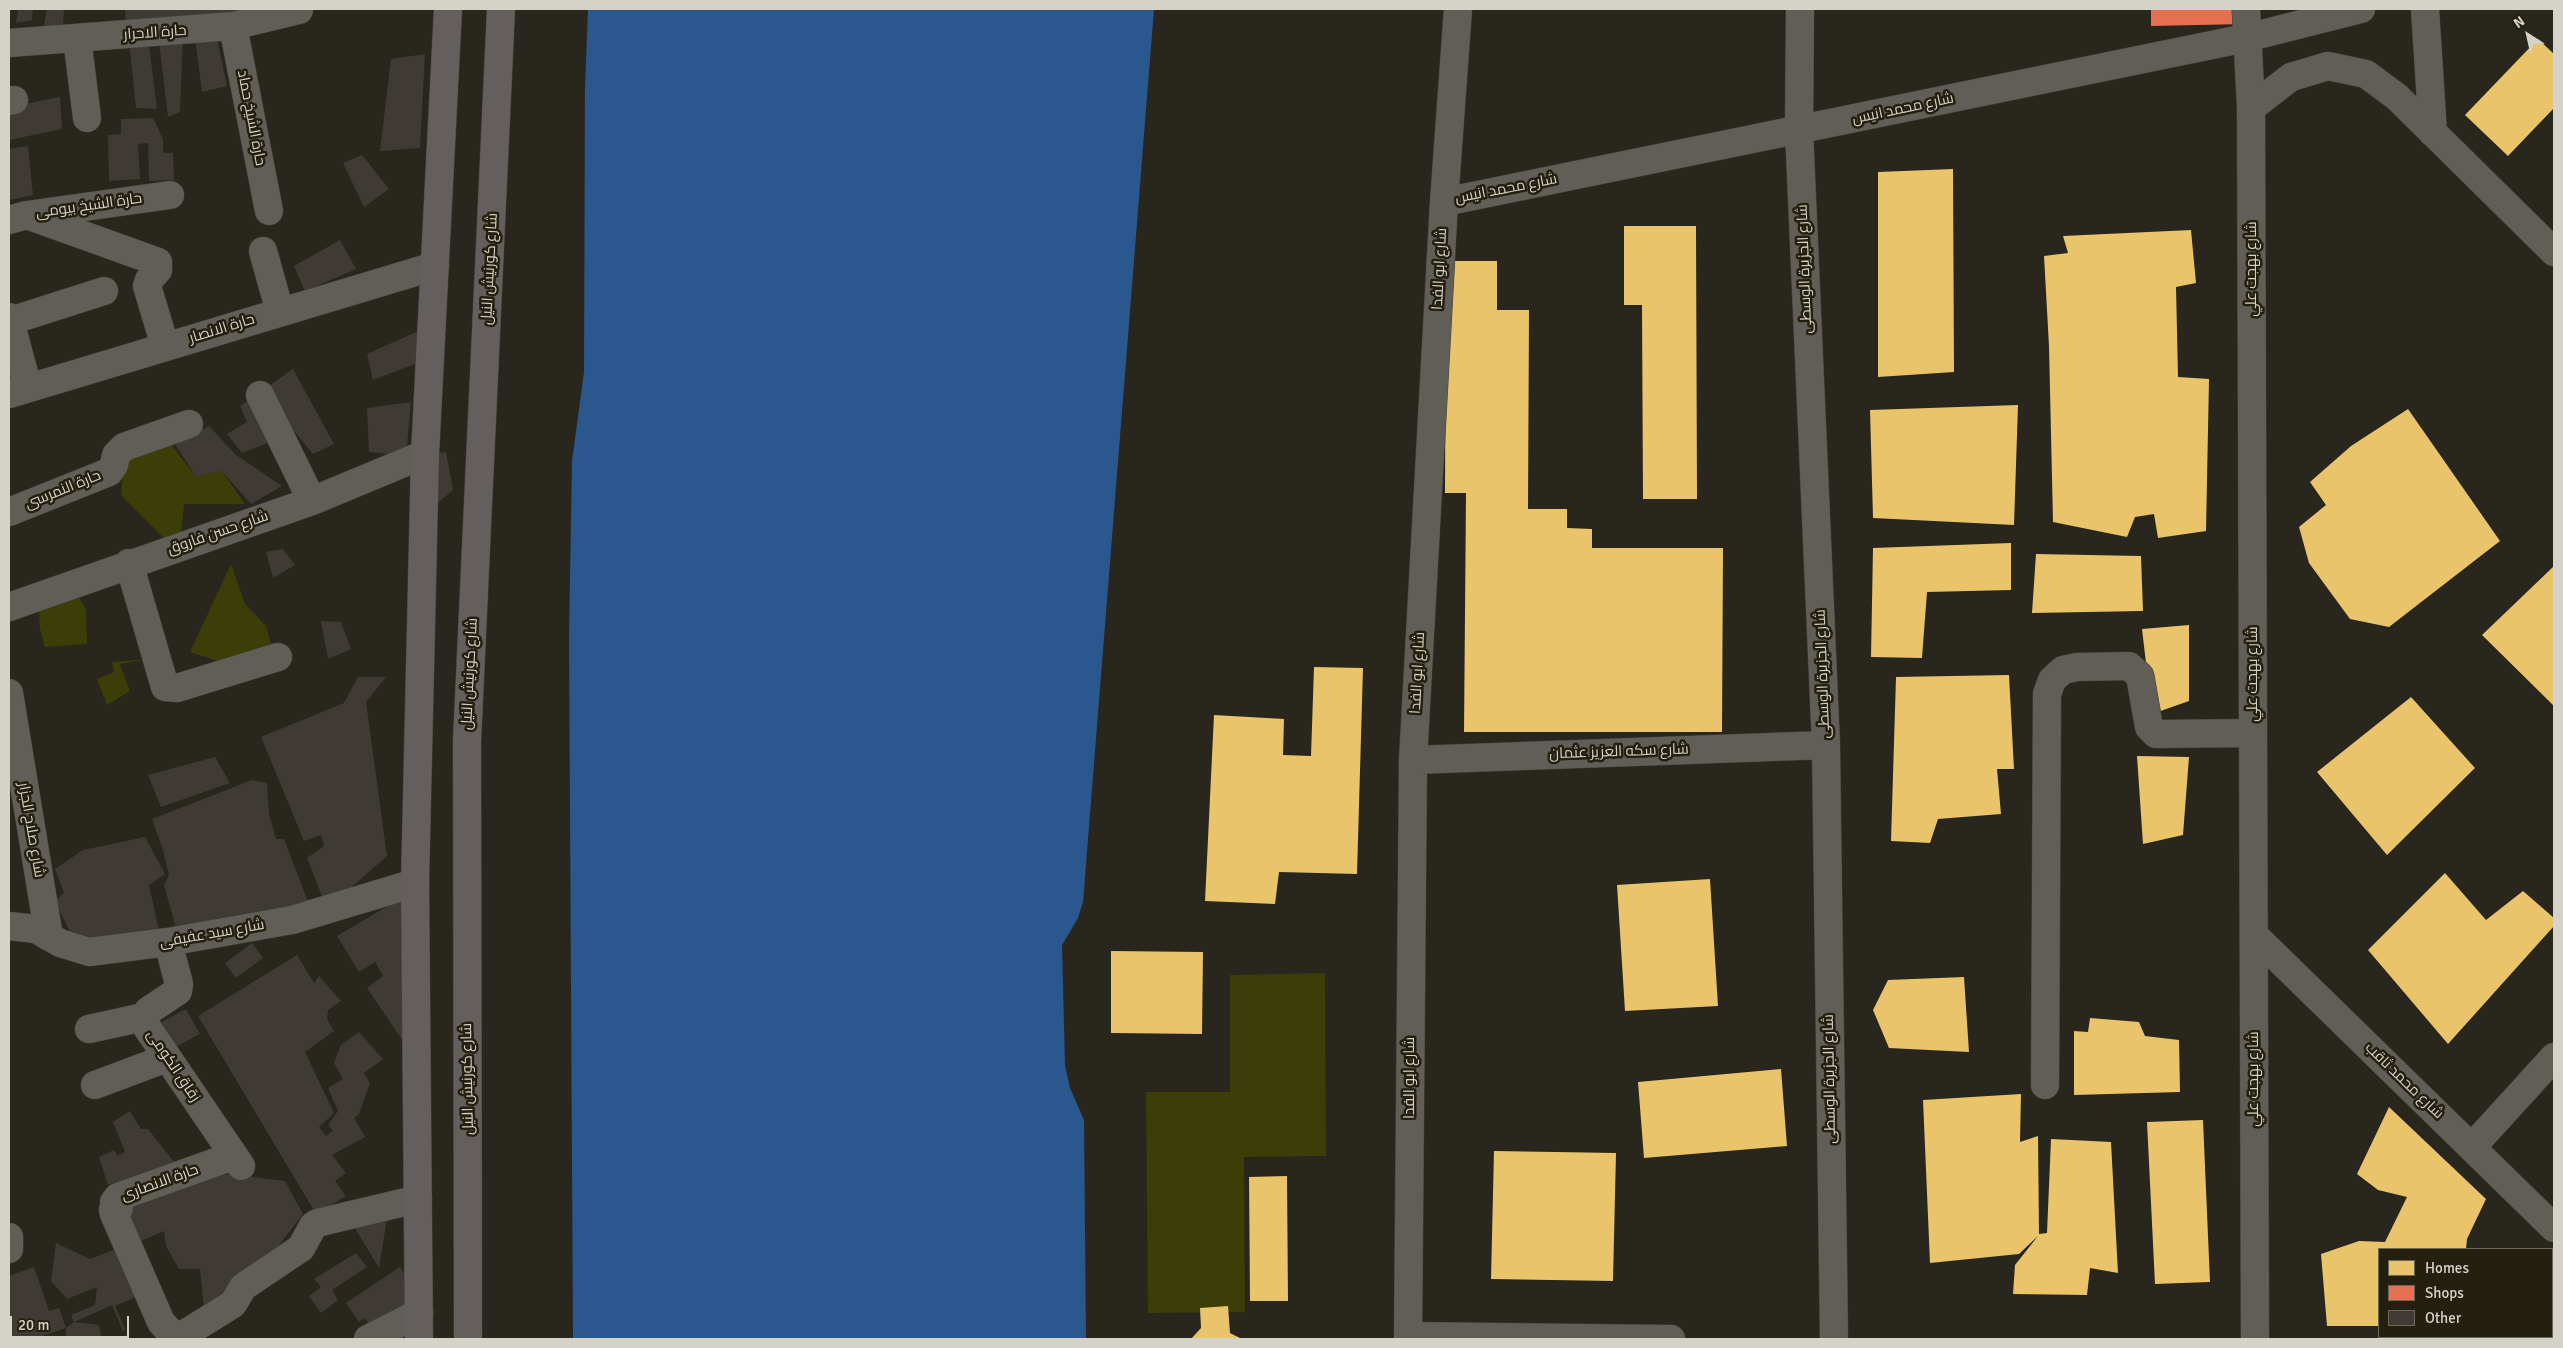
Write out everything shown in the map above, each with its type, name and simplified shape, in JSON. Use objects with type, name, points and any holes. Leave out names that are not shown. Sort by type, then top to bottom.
[{"type":"main road","points":[[419,1326],[415,883],[425,454],[448,9]]},
{"type":"main road","name":"شارع كورنيش النيل","points":[[468,1339],[466,742],[501,9]]},
{"type":"street","name":"شارع ابو الفدا","points":[[1408,1338],[1413,760],[1444,202],[1458,9]]},
{"type":"street","name":"شارع الجزيرة الوسطى","points":[[1800,9],[1799,130],[1826,745],[1834,1339]]},
{"type":"street","name":"شارع بهجت علي","points":[[2246,9],[2251,108],[2255,1339]]},
{"type":"street","name":"شارع محمد انيس","points":[[1444,202],[2246,38],[2361,9]]},
{"type":"street","points":[[2425,9],[2433,133]]},
{"type":"street","name":"حارة الاحرار","points":[[9,43],[233,26],[299,10]]},
{"type":"street","name":"حارة الشيخ حماد","points":[[233,26],[269,210]]},
{"type":"street","points":[[77,38],[87,118]]},
{"type":"street","points":[[2251,108],[2291,76],[2328,66],[2366,74],[2397,97],[2554,252]]},
{"type":"street","name":"حارة الشيخ بيومى","points":[[18,218],[170,195]]},
{"type":"street","points":[[18,218],[158,262],[158,270],[149,280],[148,286],[165,346]]},
{"type":"street","points":[[263,251],[280,312]]},
{"type":"street","name":"حارة الانصار","points":[[18,391],[434,266]]},
{"type":"street","points":[[18,391],[9,319],[104,291]]},
{"type":"street","points":[[260,395],[312,501]]},
{"type":"street","name":"حارة النمرسى","points":[[9,512],[109,472],[114,465],[116,455],[124,447],[189,424]]},
{"type":"street","name":"شارع حسن فاروق","points":[[9,607],[312,501],[425,454]]},
{"type":"street","points":[[129,564],[165,687],[177,688],[278,657]]},
{"type":"street","points":[[2045,1085],[2047,694],[2052,680],[2063,670],[2078,667],[2129,666],[2140,676],[2148,726],[2156,734],[2253,733]]},
{"type":"street","name":"شارع صلاح الجزار","points":[[9,693],[50,937]]},
{"type":"street","name":"شارع سكه العزيز عثمان","points":[[1413,760],[1826,745]]},
{"type":"street","name":"شارع سيد عفيفى","points":[[9,926],[36,929],[75,949],[89,952],[168,942],[292,920],[415,883]]},
{"type":"street","name":"شارع محمد ثاقب","points":[[2254,935],[2554,1228]]},
{"type":"street","name":"زقاق الكومى","points":[[168,942],[178,991],[148,1011],[144,1017],[144,1023],[237,1161]]},
{"type":"street","points":[[89,1029],[144,1017]]},
{"type":"street","points":[[2472,1147],[2554,1057]]},
{"type":"street","points":[[95,1085],[167,1058]]},
{"type":"street","name":"حارة الانصارى","points":[[237,1161],[118,1197],[114,1202],[119,1208],[113,1210],[114,1214],[161,1322],[171,1333],[184,1335],[233,1304],[243,1288],[301,1248],[312,1226],[317,1223],[418,1199]]},
{"type":"street","points":[[9,1237],[9,1249]]},
{"type":"street","points":[[368,1339],[419,1326]]},
{"type":"street","points":[[1408,1338],[1671,1339]]},
{"type":"shaded area","points":[[163,434],[196,477],[222,471],[245,504],[184,504],[181,533],[164,538],[121,495],[124,462]]},
{"type":"shaded area","points":[[231,564],[245,604],[266,626],[271,644],[231,665],[190,652]]},
{"type":"shaded area","points":[[71,584],[86,609],[87,644],[45,647],[40,629],[38,601]]},
{"type":"shaded area","points":[[150,659],[120,664],[130,691],[107,705],[97,679],[114,672],[112,662]]},
{"type":"shaded area","points":[[1325,973],[1326,1156],[1244,1157],[1245,1312],[1148,1313],[1146,1092],[1230,1092],[1230,975]]},
{"type":"water","points":[[588,9],[1154,9],[1083,902],[1078,918],[1062,945],[1065,1065],[1070,1088],[1084,1120],[1086,1339],[573,1339],[569,637],[572,461],[584,372],[585,88]]},
{"type":"building: Homes","points":[[2538,39],[2554,54],[2554,108],[2508,156],[2465,115]]},
{"type":"building: Homes","points":[[1953,169],[1954,372],[1878,377],[1878,172]]},
{"type":"building: Homes","points":[[1624,226],[1696,226],[1697,499],[1643,499],[1642,305],[1624,305]]},
{"type":"building: Homes","points":[[2191,230],[2196,283],[2176,287],[2178,377],[2209,379],[2206,531],[2158,538],[2154,514],[2135,517],[2127,537],[2053,522],[2049,346],[2044,256],[2068,253],[2063,236]]},
{"type":"building: Homes","points":[[1446,261],[1497,261],[1497,310],[1529,310],[1528,509],[1567,509],[1567,528],[1592,529],[1592,548],[1723,548],[1722,732],[1464,732],[1466,493],[1445,493]]},
{"type":"building: Homes","points":[[2018,405],[2014,525],[1873,518],[1870,410]]},
{"type":"building: Homes","points":[[2408,409],[2500,541],[2389,627],[2350,619],[2309,563],[2299,527],[2326,505],[2310,482],[2351,446]]},
{"type":"building: Homes","points":[[2011,543],[2011,590],[1927,592],[1922,658],[1871,657],[1873,548]]},
{"type":"building: Homes","points":[[2036,554],[2141,556],[2143,611],[2032,613]]},
{"type":"building: Homes","points":[[2554,566],[2554,706],[2482,635]]},
{"type":"building: Homes","points":[[2189,625],[2189,701],[2152,714],[2142,629]]},
{"type":"building: Homes","points":[[1314,667],[1363,668],[1357,874],[1279,872],[1275,904],[1205,901],[1214,715],[1284,719],[1283,755],[1311,756]]},
{"type":"building: Homes","points":[[2009,675],[2014,769],[1997,769],[2001,814],[1938,819],[1930,843],[1891,841],[1896,677]]},
{"type":"building: Homes","points":[[2411,697],[2475,768],[2387,855],[2317,772]]},
{"type":"building: Homes","points":[[2137,756],[2189,757],[2183,835],[2143,844]]},
{"type":"building: Homes","points":[[2445,873],[2486,920],[2523,891],[2554,918],[2554,926],[2448,1044],[2368,950]]},
{"type":"building: Homes","points":[[1710,879],[1718,1006],[1625,1011],[1617,885]]},
{"type":"building: Homes","points":[[1111,951],[1203,952],[1202,1034],[1111,1033]]},
{"type":"building: Homes","points":[[1964,977],[1969,1052],[1889,1048],[1873,1010],[1888,980]]},
{"type":"building: Homes","points":[[2090,1018],[2139,1022],[2145,1036],[2179,1040],[2180,1092],[2074,1095],[2074,1031],[2088,1032]]},
{"type":"building: Homes","points":[[1781,1069],[1787,1146],[1644,1158],[1638,1082]]},
{"type":"building: Homes","points":[[2021,1094],[2020,1142],[2038,1136],[2039,1234],[2047,1233],[2051,1139],[2111,1142],[2118,1273],[2090,1268],[2087,1295],[2013,1294],[2015,1265],[2038,1236],[2019,1254],[1930,1263],[1923,1100]]},
{"type":"building: Homes","points":[[2389,1107],[2486,1199],[2467,1239],[2466,1248],[2378,1248],[2378,1326],[2327,1326],[2321,1254],[2359,1241],[2385,1242],[2407,1197],[2378,1190],[2357,1174]]},
{"type":"building: Homes","points":[[2203,1120],[2210,1282],[2155,1284],[2147,1122]]},
{"type":"building: Homes","points":[[1494,1151],[1616,1153],[1613,1281],[1491,1279]]},
{"type":"building: Homes","points":[[1287,1176],[1288,1301],[1250,1301],[1249,1177]]},
{"type":"building: Homes","points":[[1228,1306],[1230,1333],[1242,1339],[1191,1339],[1201,1328],[1200,1308]]},
{"type":"building: Shops","points":[[2151,9],[2246,9],[2246,24],[2151,26]]},
{"type":"building: Other","points":[[18,9],[33,9],[32,20],[16,23]]},
{"type":"building: Other","points":[[47,9],[64,9],[63,26],[43,31]]},
{"type":"building: Other","points":[[125,9],[247,9],[249,16],[126,24]]},
{"type":"building: Other","points":[[158,33],[183,35],[180,112],[168,117]]},
{"type":"building: Other","points":[[216,34],[227,86],[202,92],[195,37]]},
{"type":"building: Other","points":[[148,37],[157,109],[136,108],[129,40]]},
{"type":"building: Other","points":[[425,54],[420,148],[380,151],[391,59]]},
{"type":"building: Other","points":[[60,97],[62,129],[9,140],[9,107]]},
{"type":"building: Other","points":[[153,118],[163,139],[163,153],[173,153],[174,180],[149,181],[148,143],[138,144],[140,179],[109,181],[108,135],[121,134],[121,119]]},
{"type":"building: Other","points":[[28,146],[33,195],[9,200],[9,149]]},
{"type":"building: Other","points":[[362,155],[389,189],[364,207],[343,163]]},
{"type":"building: Other","points":[[340,240],[356,269],[305,291],[294,266]]},
{"type":"building: Other","points":[[423,329],[418,363],[373,380],[367,354]]},
{"type":"building: Other","points":[[293,369],[334,444],[313,454],[295,432],[242,453],[227,434],[247,422],[240,406]]},
{"type":"building: Other","points":[[411,402],[406,456],[369,452],[367,408]]},
{"type":"building: Other","points":[[209,426],[236,455],[282,486],[251,504],[222,471],[196,477],[175,444]]},
{"type":"building: Other","points":[[446,452],[453,490],[434,506],[425,454]]},
{"type":"building: Other","points":[[283,549],[295,565],[273,578],[266,552]]},
{"type":"building: Other","points":[[321,621],[341,622],[351,649],[328,659]]},
{"type":"building: Other","points":[[358,677],[386,677],[366,702],[387,856],[327,909],[307,858],[324,846],[321,835],[304,841],[261,737],[344,703]]},
{"type":"building: Other","points":[[215,757],[230,783],[161,807],[148,775]]},
{"type":"building: Other","points":[[252,780],[267,783],[269,814],[276,839],[284,839],[310,907],[178,935],[164,885],[169,875],[163,850],[152,819]]},
{"type":"building: Other","points":[[145,837],[165,874],[149,885],[161,940],[88,944],[69,930],[55,901],[64,893],[55,869],[83,850]]},
{"type":"building: Other","points":[[410,893],[403,1041],[367,988],[383,976],[375,962],[359,972],[337,936]]},
{"type":"building: Other","points":[[252,943],[263,958],[236,978],[225,963]]},
{"type":"building: Other","points":[[297,955],[314,983],[319,976],[341,1001],[328,1010],[327,1019],[334,1031],[305,1052],[334,1113],[319,1127],[326,1136],[333,1131],[328,1125],[338,1111],[328,1088],[343,1079],[334,1063],[341,1045],[359,1032],[383,1059],[364,1073],[370,1083],[359,1114],[354,1118],[365,1137],[332,1155],[346,1173],[335,1181],[346,1196],[316,1214],[198,1016]]},
{"type":"building: Other","points":[[186,1009],[200,1034],[172,1049],[158,1024]]},
{"type":"building: Other","points":[[130,1111],[141,1129],[148,1129],[174,1162],[108,1185],[99,1157],[114,1150],[118,1156],[125,1152],[113,1122]]},
{"type":"building: Other","points":[[229,1174],[285,1181],[303,1214],[276,1249],[204,1309],[200,1269],[179,1269],[166,1246],[164,1231],[134,1244],[119,1208],[169,1186]]},
{"type":"building: Other","points":[[388,1212],[379,1268],[353,1225]]},
{"type":"building: Other","points":[[56,1243],[90,1259],[116,1249],[136,1297],[115,1306],[125,1329],[123,1331],[112,1305],[74,1322],[71,1315],[95,1305],[97,1287],[67,1299],[51,1281]]},
{"type":"building: Other","points":[[356,1253],[367,1267],[332,1290],[338,1300],[321,1313],[309,1296],[321,1287],[314,1279]]},
{"type":"building: Other","points":[[34,1267],[49,1311],[59,1308],[66,1328],[33,1339],[9,1339],[9,1276]]},
{"type":"building: Other","points":[[400,1267],[419,1299],[372,1328],[365,1318],[359,1322],[346,1303]]},
{"type":"building: Other","points":[[74,1322],[99,1325],[102,1339],[66,1339],[66,1328]]}]
